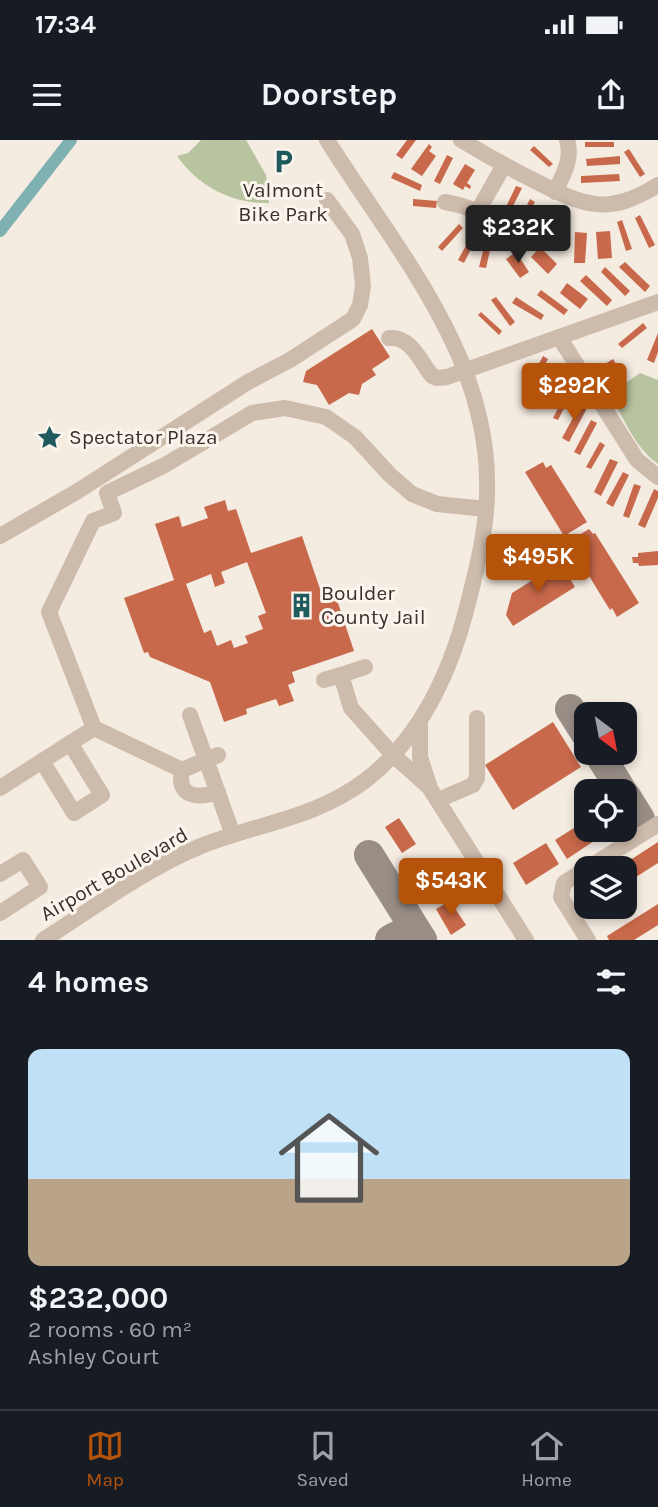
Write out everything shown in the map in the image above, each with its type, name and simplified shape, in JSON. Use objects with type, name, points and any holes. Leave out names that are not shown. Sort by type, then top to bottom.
[{"type":"street","points":[[327,140],[441,316],[467,371],[478,407],[486,448],[486,509],[478,562],[455,650],[421,722],[420,757],[434,794],[526,940]]},
{"type":"street","points":[[461,140],[555,192],[585,203],[603,205],[621,202],[644,194],[658,185]]},
{"type":"street","points":[[555,192],[569,161],[571,151],[568,140]]},
{"type":"street","points":[[478,211],[504,165]]},
{"type":"street","points":[[0,536],[49,509],[248,382],[290,360],[353,319],[360,305],[363,286],[360,258],[352,234],[327,200]]},
{"type":"street","points":[[445,202],[478,211],[505,233]]},
{"type":"street","points":[[389,338],[402,338],[437,379],[467,371],[658,302]]},
{"type":"street","points":[[559,337],[636,460],[658,477]]},
{"type":"street","points":[[212,757],[182,770],[94,728],[49,612],[93,522],[114,513],[107,493],[165,464],[252,413],[285,408],[326,417],[355,437],[412,494],[437,504],[486,509]]},
{"type":"street","points":[[324,680],[365,667]]},
{"type":"street","points":[[341,675],[351,708],[393,755],[434,794]]},
{"type":"street","points":[[191,715],[212,757],[218,792],[233,835]]},
{"type":"street","points":[[434,794],[473,785],[477,778],[477,718]]},
{"type":"street","name":"Airport Boulevard","points":[[43,940],[172,860],[233,835],[316,810],[365,780],[393,755],[421,722]]},
{"type":"street","points":[[0,788],[94,728]]},
{"type":"street","points":[[42,761],[74,813],[93,801],[102,795],[70,743]]},
{"type":"street","points":[[182,770],[180,779],[183,789],[189,794],[205,797],[218,792]]},
{"type":"street","points":[[608,856],[658,824]]},
{"type":"street","points":[[0,874],[23,860],[40,887],[0,913]]},
{"type":"street","points":[[574,877],[564,883],[561,897],[574,918]]},
{"type":"street","points":[[575,919],[588,940]]},
{"type":"green space","points":[[201,140],[246,140],[266,175],[269,203],[242,200],[217,191],[185,167],[177,156],[188,153]]},
{"type":"green space","points":[[640,373],[658,380],[658,464],[636,441],[610,394]]},
{"type":"building","points":[[407,140],[416,140],[402,159],[396,155]]},
{"type":"building","points":[[585,142],[614,142],[614,147],[585,147]]},
{"type":"building","points":[[429,144],[432,147],[429,151],[436,156],[422,176],[411,169]]},
{"type":"building","points":[[534,146],[553,164],[549,167],[530,150]]},
{"type":"building","points":[[629,149],[645,174],[640,177],[624,152]]},
{"type":"building","points":[[447,155],[453,158],[440,184],[434,181]]},
{"type":"building","points":[[620,156],[620,164],[587,166],[586,159]]},
{"type":"building","points":[[465,164],[475,170],[467,183],[471,186],[470,189],[465,186],[463,190],[453,184]]},
{"type":"building","points":[[394,172],[422,185],[420,191],[391,178]]},
{"type":"building","points":[[619,174],[620,181],[581,183],[581,176]]},
{"type":"building","points":[[516,186],[522,188],[509,214],[504,211]]},
{"type":"building","points":[[413,199],[437,201],[436,208],[413,206]]},
{"type":"building","points":[[530,199],[535,202],[523,224],[519,221]]},
{"type":"building","points":[[547,205],[553,207],[539,239],[533,236]]},
{"type":"building","points":[[640,215],[655,245],[649,248],[635,218]]},
{"type":"building","points":[[563,216],[570,217],[562,250],[555,248]]},
{"type":"building","points":[[622,220],[632,249],[626,251],[617,222]]},
{"type":"building","points":[[459,224],[463,228],[442,251],[438,247]]},
{"type":"building","points":[[476,227],[481,229],[464,263],[458,260]]},
{"type":"building","points":[[610,231],[612,258],[598,259],[596,232]]},
{"type":"building","points":[[575,232],[587,233],[585,263],[574,263]]},
{"type":"building","points":[[486,239],[492,241],[486,268],[479,267]]},
{"type":"building","points":[[540,247],[557,264],[548,274],[531,257]]},
{"type":"building","points":[[516,252],[529,272],[520,278],[506,259]]},
{"type":"building","points":[[625,262],[650,286],[645,292],[619,267]]},
{"type":"building","points":[[605,267],[630,291],[625,296],[601,272]]},
{"type":"building","points":[[586,275],[612,300],[607,306],[580,281]]},
{"type":"building","points":[[567,283],[588,299],[580,309],[560,293]]},
{"type":"building","points":[[541,290],[568,310],[564,315],[537,295]]},
{"type":"building","points":[[496,297],[515,322],[510,326],[491,300]]},
{"type":"building","points":[[516,297],[544,315],[541,320],[512,303]]},
{"type":"building","points":[[481,312],[502,331],[499,335],[478,315]]},
{"type":"building","points":[[643,323],[647,328],[622,348],[618,344]]},
{"type":"building","points":[[372,329],[390,357],[372,369],[376,375],[362,384],[359,395],[349,393],[329,405],[317,385],[303,382],[306,371]]},
{"type":"building","points":[[658,333],[658,352],[654,363],[647,360]]},
{"type":"building","points":[[543,356],[548,359],[532,390],[526,388]]},
{"type":"building","points":[[613,359],[622,374],[609,382],[600,367]]},
{"type":"building","points":[[554,368],[560,371],[544,401],[538,397]]},
{"type":"building","points":[[568,389],[573,391],[558,420],[553,418]]},
{"type":"building","points":[[580,405],[587,408],[569,442],[562,438]]},
{"type":"building","points":[[591,420],[597,423],[580,455],[574,452]]},
{"type":"building","points":[[600,442],[605,445],[591,469],[586,467]]},
{"type":"building","points":[[610,459],[618,462],[601,496],[594,492]]},
{"type":"building","points":[[543,462],[546,468],[551,465],[587,522],[564,536],[525,472]]},
{"type":"building","points":[[623,472],[629,475],[613,507],[606,503]]},
{"type":"building","points":[[634,484],[641,486],[629,518],[623,516]]},
{"type":"building","points":[[654,489],[658,491],[658,498],[645,528],[638,525]]},
{"type":"building","name":"Boulder County Jail","points":[[225,500],[228,511],[236,509],[251,553],[302,536],[320,589],[332,585],[354,651],[292,672],[295,682],[288,685],[294,701],[279,706],[276,699],[246,709],[247,714],[224,722],[210,682],[150,657],[148,652],[144,653],[124,598],[174,580],[155,524],[179,516],[182,527],[208,518],[204,507]],"holes":[[[247,562],[266,613],[258,616],[263,629],[245,636],[248,643],[234,648],[231,640],[217,646],[211,630],[204,633],[186,584],[211,574],[215,587],[225,583],[221,572]]]},
{"type":"building","points":[[589,529],[595,533],[639,603],[617,617],[568,542]]},
{"type":"building","points":[[658,551],[658,565],[639,566],[638,563],[633,563],[632,557],[638,557],[638,553]]},
{"type":"building","points":[[560,563],[575,587],[513,626],[506,615],[512,593]]},
{"type":"building","points":[[553,722],[574,756],[574,765],[581,767],[513,810],[485,765]]},
{"type":"building","points":[[399,818],[416,844],[402,853],[385,827]]},
{"type":"building","points":[[574,828],[574,842],[592,842],[567,859],[555,840]]},
{"type":"building","points":[[658,842],[658,863],[637,876],[636,856]]},
{"type":"building","points":[[546,843],[559,864],[526,885],[513,863]]},
{"type":"building","points":[[450,901],[466,925],[451,935],[436,909]]},
{"type":"building","points":[[658,904],[658,925],[634,940],[609,940],[607,936]]},
{"type":"waterway","points":[[0,231],[71,140]]},
{"type":"taxiway","points":[[570,709],[574,715]]},
{"type":"taxiway","points":[[606,765],[615,779]]},
{"type":"taxiway","points":[[637,814],[640,819]]},
{"type":"taxiway","points":[[369,855],[422,940]]},
{"type":"taxiway","points":[[390,940],[406,933],[414,934],[422,940]]},
{"type":"place","name":"Valmont Bike Park","points":[[283,161]]},
{"type":"place","name":"Spectator Plaza","points":[[49,437]]},
{"type":"place","name":"Boulder County Jail","points":[[301,605]]}]
